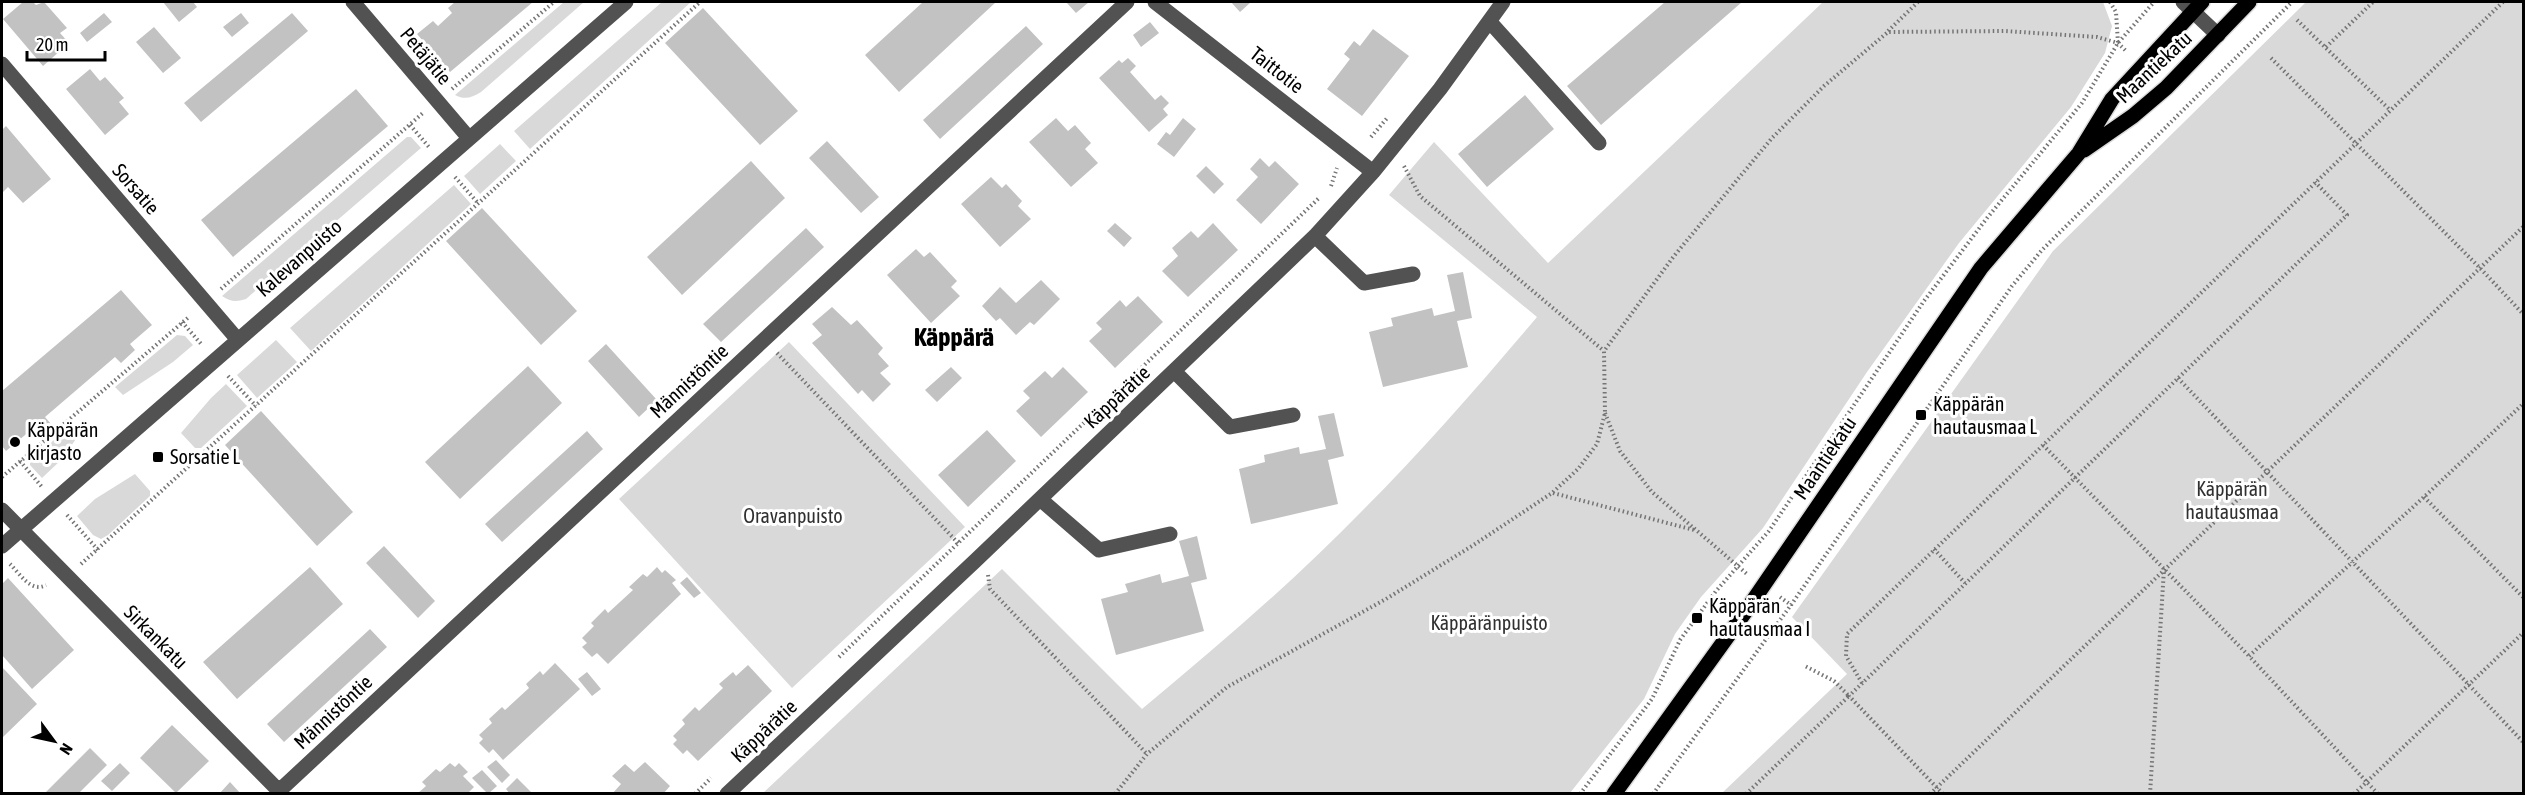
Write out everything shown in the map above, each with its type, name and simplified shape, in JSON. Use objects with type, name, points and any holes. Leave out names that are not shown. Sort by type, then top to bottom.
[{"type":"main road","name":"Maantiekatu","points":[[2079,153],[2133,116],[2166,88],[2249,2]]},
{"type":"main road","name":"Maantiekatu","points":[[1614,794],[1763,586],[1981,268],[2079,153],[2112,99],[2193,5]]},
{"type":"street","name":"Petäjätie","points":[[353,2],[468,137]]},
{"type":"street","name":"Kalevanpuisto","points":[[2,546],[468,137],[626,2]]},
{"type":"street","name":"Männistöntie","points":[[281,792],[1127,2]]},
{"type":"street","name":"Taittotie","points":[[1155,2],[1373,172]]},
{"type":"street","name":"Käppärätie","points":[[727,794],[1175,372],[1315,236],[1373,172],[1490,22],[1503,2]]},
{"type":"street","points":[[2193,5],[2218,35]]},
{"type":"street","points":[[1490,22],[1599,143]]},
{"type":"street","name":"Sorsatie","points":[[2,64],[238,340]]},
{"type":"street","points":[[1315,236],[1364,283],[1413,274]]},
{"type":"street","points":[[1175,372],[1230,427],[1293,415]]},
{"type":"street","points":[[1040,499],[1099,550],[1170,534]]},
{"type":"street","name":"Sirkankatu","points":[[2,510],[281,792]]},
{"type":"path","points":[[2,477],[554,2]]},
{"type":"path","points":[[9,562],[30,585],[41,588],[65,575],[98,550],[700,2]]},
{"type":"path","points":[[1115,794],[1147,754],[1227,687],[1386,599],[1472,546],[1552,493],[1578,469],[1597,444],[1605,413],[1604,351],[1674,256],[1772,138],[1824,86],[1888,32],[1918,2]]},
{"type":"path","points":[[2110,2],[2116,12],[2118,43]]},
{"type":"path","points":[[1580,794],[1652,699],[1680,640],[1737,567],[1769,531],[1924,301],[1987,218],[2082,103],[2118,43],[2154,2]]},
{"type":"path","points":[[1653,794],[1791,605],[2012,286],[2059,234],[2292,2]]},
{"type":"path","points":[[2326,47],[2373,2]]},
{"type":"path","points":[[1862,683],[1846,656],[1847,634],[2503,2]]},
{"type":"path","points":[[2297,20],[2390,110]]},
{"type":"path","points":[[1888,32],[2006,31],[2097,37],[2118,43]]},
{"type":"path","points":[[2271,58],[2355,145],[2480,268],[2523,315]]},
{"type":"path","points":[[1371,137],[1391,113]]},
{"type":"path","points":[[1331,186],[1337,167],[1348,152]]},
{"type":"path","points":[[1406,167],[1420,196],[1604,351]]},
{"type":"path","points":[[1746,794],[2346,215],[2315,182]]},
{"type":"path","points":[[831,664],[1322,195]]},
{"type":"path","points":[[1930,794],[2523,226]]},
{"type":"path","points":[[765,340],[988,575],[990,589],[1147,754]]},
{"type":"path","points":[[2178,378],[2523,743]]},
{"type":"path","points":[[2249,656],[2424,497],[2523,403]]},
{"type":"path","points":[[1605,413],[1620,451],[1652,492],[1737,567],[1791,605]]},
{"type":"path","points":[[2043,445],[2249,656],[2378,794]]},
{"type":"path","points":[[1552,493],[1696,530]]},
{"type":"path","points":[[2424,497],[2523,598]]},
{"type":"path","points":[[1934,549],[1965,584]]},
{"type":"path","points":[[2150,794],[2164,568]]},
{"type":"path","points":[[2354,794],[2523,632]]},
{"type":"path","points":[[1805,666],[1834,681],[1943,794]]},
{"type":"path","points":[[695,793],[712,777]]},
{"type":"green space","points":[[564,2],[584,2],[481,92],[468,98],[455,95]]},
{"type":"green space","points":[[662,2],[691,2],[530,149],[514,131]]},
{"type":"green space","name":"Käppäränpuisto","points":[[1823,2],[2103,2],[2112,26],[2105,53],[2071,107],[1959,243],[1867,372],[1763,528],[1701,597],[1675,634],[1644,699],[1570,793],[763,793],[1002,569],[1142,709],[1255,612],[1337,536],[1430,440],[1537,317],[1389,195],[1434,142],[1548,263]]},
{"type":"green space","name":"Käppärän hautausmaa","points":[[2306,2],[2523,2],[2523,793],[1722,793],[1847,674],[1792,617],[2053,251]]},
{"type":"green space","points":[[407,137],[411,137],[421,148],[246,299],[234,301],[222,296]]},
{"type":"green space","points":[[500,144],[516,161],[480,194],[464,176]]},
{"type":"green space","points":[[454,185],[471,204],[311,351],[290,328]]},
{"type":"green space","points":[[177,335],[185,336],[193,345],[173,362],[123,395],[115,387]]},
{"type":"green space","points":[[276,340],[297,362],[257,398],[237,375]]},
{"type":"green space","name":"Oravanpuisto","points":[[789,342],[965,527],[792,688],[619,499]]},
{"type":"green space","points":[[226,384],[247,406],[201,448],[195,448],[181,433]]},
{"type":"green space","points":[[72,424],[81,432],[61,460],[42,478],[30,465],[30,461]]},
{"type":"green space","points":[[135,474],[150,491],[150,496],[108,535],[101,539],[93,535],[77,516],[95,499]]},
{"type":"building","points":[[23,2],[33,2],[36,5],[44,2],[67,28],[60,33],[69,43],[43,66],[3,19]]},
{"type":"building","points":[[163,2],[193,2],[197,7],[179,22]]},
{"type":"building","points":[[455,2],[533,2],[450,72],[417,34],[433,21],[438,26],[452,13],[448,8]]},
{"type":"building","points":[[923,2],[996,2],[899,92],[865,55]]},
{"type":"building","points":[[1066,2],[1089,2],[1076,13]]},
{"type":"building","points":[[1231,2],[1251,2],[1240,12]]},
{"type":"building","points":[[1665,2],[1742,2],[1601,125],[1567,86]]},
{"type":"building","points":[[703,8],[798,111],[760,145],[665,43]]},
{"type":"building","points":[[104,13],[112,22],[87,42],[80,33]]},
{"type":"building","points":[[241,13],[249,23],[232,37],[223,27]]},
{"type":"building","points":[[292,13],[308,31],[201,122],[184,103]]},
{"type":"building","points":[[1150,22],[1159,33],[1141,47],[1133,35]]},
{"type":"building","points":[[1026,26],[1043,44],[940,139],[923,120]]},
{"type":"building","points":[[154,27],[181,58],[163,73],[136,42]]},
{"type":"building","points":[[1373,29],[1409,56],[1362,116],[1327,89],[1350,59],[1344,54],[1354,41],[1360,46]]},
{"type":"building","points":[[1128,58],[1136,66],[1130,72],[1155,100],[1161,95],[1169,103],[1163,109],[1168,115],[1149,132],[1099,78],[1119,60],[1122,63]]},
{"type":"building","points":[[90,69],[100,81],[105,77],[124,98],[119,102],[129,114],[105,135],[66,89]]},
{"type":"building","points":[[356,89],[388,126],[233,257],[201,220]]},
{"type":"building","points":[[1525,95],[1554,129],[1487,187],[1458,154]]},
{"type":"building","points":[[1056,118],[1068,131],[1075,125],[1091,143],[1085,149],[1098,163],[1071,187],[1029,142]]},
{"type":"building","points":[[1183,118],[1196,129],[1174,157],[1157,144],[1166,132],[1170,135]]},
{"type":"building","points":[[6,126],[51,179],[23,203],[8,187],[2,193],[2,130]]},
{"type":"building","points":[[827,141],[879,197],[861,213],[809,158]]},
{"type":"building","points":[[1260,158],[1269,167],[1275,161],[1299,184],[1261,224],[1236,200],[1258,177],[1250,169]]},
{"type":"building","points":[[751,161],[785,198],[682,295],[647,257]]},
{"type":"building","points":[[1206,166],[1224,184],[1214,194],[1196,176]]},
{"type":"building","points":[[991,177],[1002,188],[1006,184],[1022,201],[1018,206],[1031,219],[1000,247],[961,204]]},
{"type":"building","points":[[482,208],[577,311],[541,345],[446,241]]},
{"type":"building","points":[[1115,223],[1132,238],[1124,247],[1107,231]]},
{"type":"building","points":[[1213,223],[1238,250],[1188,297],[1162,271],[1178,256],[1172,248],[1191,231],[1198,238]]},
{"type":"building","points":[[806,228],[824,247],[721,342],[703,324]]},
{"type":"building","points":[[916,249],[924,257],[930,252],[957,281],[951,287],[960,296],[931,323],[887,275]]},
{"type":"building","points":[[1463,272],[1472,318],[1457,321],[1468,367],[1383,387],[1369,332],[1393,326],[1391,318],[1432,308],[1434,316],[1455,311],[1447,275]]},
{"type":"building","points":[[1041,280],[1060,299],[1034,325],[1030,322],[1016,335],[1000,318],[996,321],[982,306],[1000,287],[1016,303]]},
{"type":"building","points":[[121,290],[152,325],[130,344],[135,350],[121,363],[115,357],[45,417],[51,424],[36,436],[31,430],[6,451],[2,446],[2,391]]},
{"type":"building","points":[[1138,296],[1163,322],[1115,368],[1089,341],[1102,329],[1096,323],[1120,300],[1126,307]]},
{"type":"building","points":[[832,307],[851,325],[857,320],[883,348],[878,354],[889,366],[880,373],[891,384],[873,402],[862,390],[858,394],[812,343],[822,335],[812,324]]},
{"type":"building","points":[[606,344],[657,400],[639,417],[588,361]]},
{"type":"building","points":[[528,366],[562,403],[460,499],[425,462]]},
{"type":"building","points":[[951,367],[962,378],[937,402],[925,390]]},
{"type":"building","points":[[1063,367],[1088,392],[1041,437],[1016,411],[1030,398],[1023,391],[1045,371],[1052,378]]},
{"type":"building","points":[[261,411],[353,512],[317,546],[225,445]]},
{"type":"building","points":[[1334,413],[1344,456],[1328,460],[1338,504],[1251,524],[1239,469],[1265,462],[1264,455],[1299,447],[1300,454],[1326,449],[1318,416]]},
{"type":"building","points":[[987,430],[1016,461],[968,507],[938,475]]},
{"type":"building","points":[[587,431],[603,449],[502,542],[485,524]]},
{"type":"building","points":[[1197,536],[1207,579],[1191,583],[1204,631],[1116,655],[1101,599],[1128,592],[1125,584],[1160,574],[1162,583],[1189,576],[1179,541]]},
{"type":"building","points":[[384,546],[435,601],[418,618],[366,563]]},
{"type":"building","points":[[310,567],[343,604],[237,699],[203,662]]},
{"type":"building","points":[[657,567],[662,573],[665,570],[676,580],[672,583],[681,594],[608,664],[597,653],[592,657],[582,647],[587,643],[582,638],[594,626],[591,623],[605,609],[608,613],[633,590],[629,587],[643,574],[647,577]]},
{"type":"building","points":[[687,577],[701,593],[694,598],[680,583]]},
{"type":"building","points":[[8,578],[74,650],[32,689],[2,655],[2,584]]},
{"type":"building","points":[[370,629],[387,647],[284,742],[267,724]]},
{"type":"building","points":[[555,663],[580,689],[503,760],[493,749],[489,753],[479,743],[483,739],[479,735],[492,723],[489,719],[502,707],[505,710],[529,688],[526,684],[540,671],[543,675]]},
{"type":"building","points":[[748,665],[772,691],[698,761],[687,750],[683,754],[673,744],[677,740],[673,736],[685,724],[682,720],[695,707],[699,711],[723,688],[719,684],[733,672],[736,676]]},
{"type":"building","points":[[2,667],[37,704],[2,738]]},
{"type":"building","points":[[587,672],[601,689],[592,696],[578,679]]},
{"type":"building","points":[[172,725],[209,761],[176,793],[140,758]]},
{"type":"building","points":[[90,748],[107,765],[78,794],[44,794]]},
{"type":"building","points":[[496,760],[510,775],[502,783],[487,767]]},
{"type":"building","points":[[645,762],[670,786],[663,794],[612,794],[621,784],[612,776],[625,764],[634,772]]},
{"type":"building","points":[[120,763],[130,773],[112,791],[101,781]]},
{"type":"building","points":[[450,763],[455,767],[459,763],[468,772],[463,776],[474,787],[467,794],[417,794],[426,786],[422,782],[436,769],[440,772]]},
{"type":"building","points":[[482,770],[497,786],[488,794],[472,778]]},
{"type":"building","points":[[517,778],[533,794],[510,794],[506,789]]},
{"type":"building","points":[[230,782],[241,794],[219,794]]},
{"type":"place","name":"Käppärän hautausmaa L","points":[[1921,415]]},
{"type":"place","name":"Käppärän kirjasto","points":[[15,442]]},
{"type":"place","name":"Sorsatie L","points":[[158,457]]},
{"type":"place","name":"Käppärän hautausmaa I","points":[[1697,618]]},
{"type":"district","name":"Käppärä","points":[[954,337]]}]
